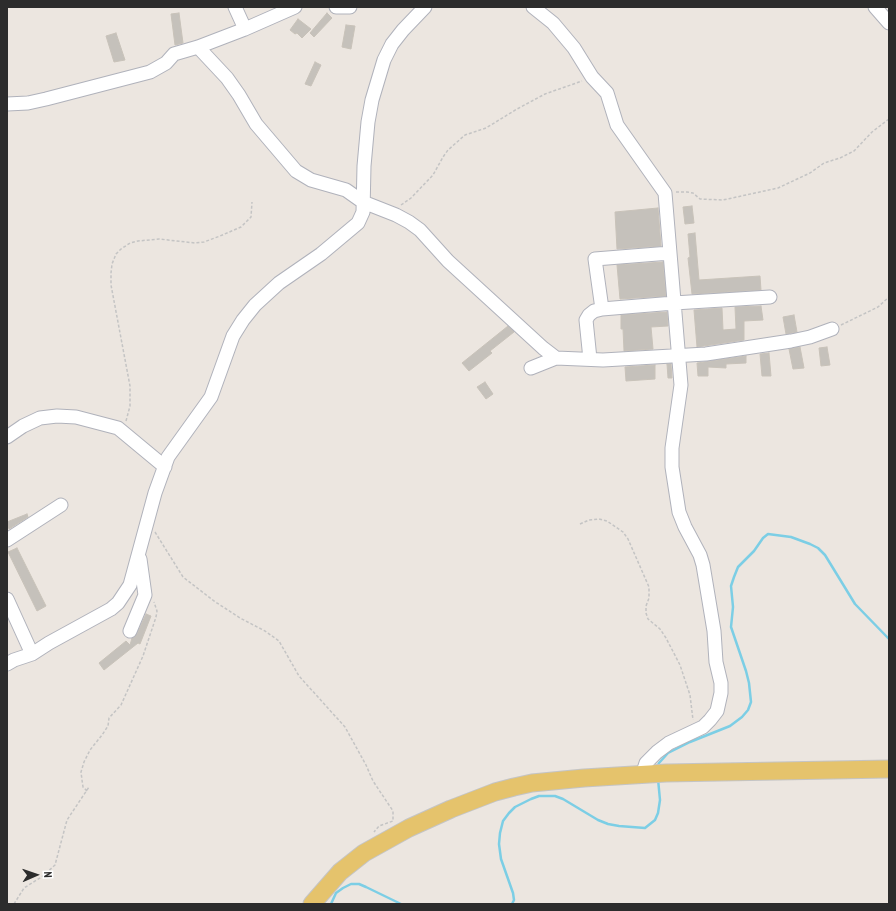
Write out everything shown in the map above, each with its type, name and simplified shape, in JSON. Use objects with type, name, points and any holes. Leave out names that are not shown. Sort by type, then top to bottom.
[{"type":"main road","points":[[312,904],[340,872],[364,853],[408,828],[475,799],[495,792],[532,783],[654,774],[889,769]]},
{"type":"street","points":[[235,7],[245,29]]},
{"type":"street","points":[[7,104],[28,103],[46,99],[150,72],[166,63],[174,54],[198,47],[245,29],[295,7]]},
{"type":"street","points":[[336,7],[350,7]]},
{"type":"street","points":[[7,664],[32,654],[48,643],[111,609],[118,603],[130,585],[147,521],[165,467],[173,451],[211,397],[233,336],[243,320],[255,305],[279,283],[321,254],[358,223],[362,212],[363,202],[364,166],[368,122],[372,100],[384,60],[392,44],[402,30],[425,7]]},
{"type":"street","points":[[533,7],[553,23],[574,48],[592,77],[607,93],[617,125],[665,193],[681,385],[672,448],[672,467],[679,512],[700,555],[703,565],[714,631],[716,662],[721,683],[720,703],[717,711],[704,727],[669,743],[657,752],[646,763],[654,774]]},
{"type":"street","points":[[875,7],[889,23]]},
{"type":"street","points":[[198,47],[227,78],[256,124],[296,171],[311,180],[346,190],[363,202],[388,211],[409,222],[420,230],[448,261],[543,348],[556,358]]},
{"type":"street","points":[[602,309],[595,260],[670,253]]},
{"type":"street","points":[[590,359],[586,320],[594,311],[674,303],[770,297]]},
{"type":"street","points":[[531,368],[556,358],[603,360],[706,354],[772,345],[810,337],[832,329]]},
{"type":"street","points":[[7,438],[23,426],[40,418],[57,416],[93,420],[118,428],[125,432],[165,467]]},
{"type":"street","points":[[7,540],[61,506]]},
{"type":"street","points":[[130,631],[145,595],[139,553]]},
{"type":"street","points":[[7,599],[32,654]]},
{"type":"path","points":[[388,211],[403,204],[411,198],[433,175],[448,150],[465,134],[486,128],[545,94],[592,77]]},
{"type":"path","points":[[665,193],[686,192],[693,193],[700,199],[723,200],[778,188],[810,173],[824,163],[840,158],[854,151],[872,132],[889,119]]},
{"type":"path","points":[[125,432],[130,406],[130,386],[111,285],[112,264],[116,254],[130,243],[138,241],[159,239],[200,242],[220,236],[241,227],[251,217],[252,202]]},
{"type":"path","points":[[832,329],[878,307],[889,297]]},
{"type":"path","points":[[580,524],[589,520],[599,519],[607,521],[623,532],[628,539],[649,587],[649,598],[646,606],[648,619],[660,629],[666,638],[677,658],[688,687],[692,705],[693,732]]},
{"type":"path","points":[[147,521],[183,577],[214,601],[279,641],[300,676],[345,727],[373,781],[390,806],[394,816],[394,821],[379,826],[370,837]]},
{"type":"path","points":[[87,791],[83,787],[81,772],[84,762],[90,750],[108,726],[109,718],[121,705],[143,656],[156,617],[156,605],[151,598],[145,595]]},
{"type":"path","points":[[14,904],[24,888],[43,876],[55,865],[67,820],[89,787]]},
{"type":"building","points":[[179,13],[183,43],[175,45],[171,14]]},
{"type":"building","points":[[327,13],[332,18],[314,37],[310,33]]},
{"type":"building","points":[[298,19],[311,29],[302,38],[297,33],[295,34],[290,30]]},
{"type":"building","points":[[346,25],[355,26],[351,49],[342,47]]},
{"type":"building","points":[[116,33],[125,60],[114,62],[106,36]]},
{"type":"building","points":[[315,62],[321,65],[311,86],[305,84]]},
{"type":"building","points":[[692,206],[694,223],[685,224],[683,207]]},
{"type":"building","points":[[658,208],[661,246],[617,249],[615,212]]},
{"type":"building","points":[[695,233],[699,280],[760,276],[761,290],[692,294],[688,258],[690,257],[688,234]]},
{"type":"building","points":[[663,262],[666,296],[620,299],[617,265]]},
{"type":"building","points":[[761,306],[763,320],[744,321],[744,340],[697,347],[694,310],[722,308],[723,330],[736,329],[735,307]]},
{"type":"building","points":[[667,312],[668,326],[651,327],[653,349],[624,351],[621,315]]},
{"type":"building","points":[[794,315],[797,332],[786,334],[783,317]]},
{"type":"building","points":[[508,326],[514,332],[490,351],[492,353],[469,371],[462,363]]},
{"type":"building","points":[[800,347],[804,368],[793,369],[789,349]]},
{"type":"building","points":[[827,347],[830,365],[821,366],[819,348]]},
{"type":"building","points":[[769,353],[771,376],[762,376],[760,354]]},
{"type":"building","points":[[746,356],[746,363],[726,364],[726,368],[708,367],[708,376],[698,376],[697,363]]},
{"type":"building","points":[[667,364],[671,364],[672,378],[668,378]]},
{"type":"building","points":[[655,365],[655,379],[626,381],[625,367]]},
{"type":"building","points":[[485,382],[493,394],[486,399],[477,387]]},
{"type":"building","points":[[27,514],[28,517],[9,529],[7,522]]},
{"type":"building","points":[[17,548],[46,606],[37,611],[8,552]]},
{"type":"building","points":[[146,614],[151,616],[140,644],[138,643],[104,670],[99,663],[126,641],[130,645],[132,638],[137,634]]},
{"type":"waterway","points":[[657,768],[659,763],[668,753],[690,742],[730,726],[742,717],[748,710],[751,702],[749,683],[731,627],[733,607],[731,586],[738,567],[768,534],[791,537],[818,548],[825,555],[855,604],[889,639]]},
{"type":"waterway","points":[[512,904],[514,900],[513,893],[501,859],[499,844],[503,821],[515,807],[539,796],[555,796],[608,824],[645,828],[655,820],[658,813],[660,800],[658,779]]},
{"type":"waterway","points":[[331,904],[336,893],[351,884],[359,884],[401,904]]}]
